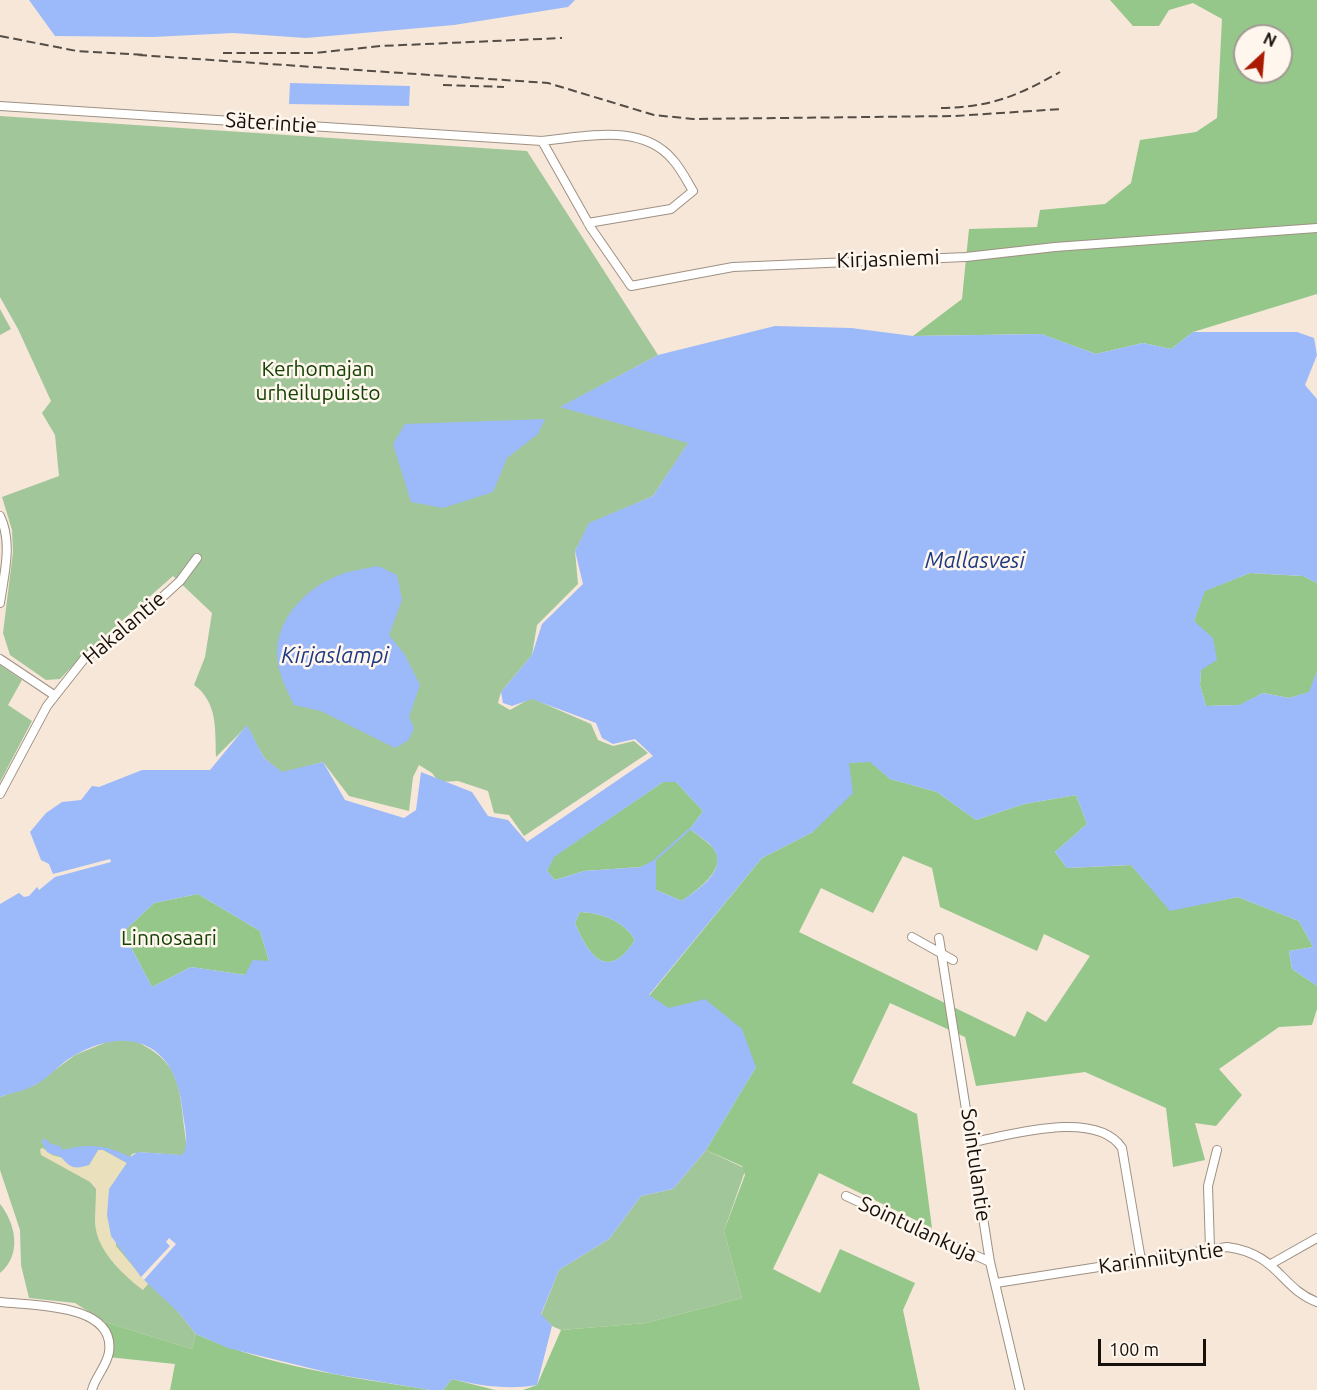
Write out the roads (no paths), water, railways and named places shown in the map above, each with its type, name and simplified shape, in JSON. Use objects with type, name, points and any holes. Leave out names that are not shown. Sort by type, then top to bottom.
[{"type":"street","name":"Säterintie","points":[[0,106],[542,141],[624,134],[654,142],[674,160],[693,191],[671,209],[588,223]]},
{"type":"street","name":"Kirjasniemi","points":[[542,141],[588,223],[631,286],[733,267],[966,257],[1055,247],[1317,228]]},
{"type":"street","points":[[0,516],[4,524],[7,552],[0,603]]},
{"type":"street","name":"Hakalantie","points":[[0,794],[54,695],[84,659],[157,602],[180,581],[197,558]]},
{"type":"street","points":[[0,659],[54,695]]},
{"type":"street","points":[[912,937],[953,960]]},
{"type":"street","name":"Sointulantie","points":[[939,938],[973,1142],[990,1262],[1020,1390]]},
{"type":"street","points":[[973,1142],[1070,1126],[1098,1130],[1117,1141],[1122,1148],[1141,1260]]},
{"type":"street","points":[[1210,1248],[1208,1186],[1217,1150]]},
{"type":"street","name":"Sointulankuja","points":[[846,1196],[990,1262]]},
{"type":"street","points":[[1270,1264],[1317,1238]]},
{"type":"street","name":"Karinniityntie","points":[[996,1283],[1210,1248],[1243,1249],[1270,1264],[1307,1298],[1317,1302]]},
{"type":"street","points":[[0,1302],[68,1310],[87,1315],[102,1326],[108,1338],[108,1357],[92,1390]]},
{"type":"water","points":[[29,0],[575,0],[568,7],[454,25],[306,38],[233,33],[153,37],[55,36]]},
{"type":"water","points":[[290,83],[410,86],[409,106],[289,104]]},
{"type":"water","name":"Mallasvesi","points":[[775,326],[851,328],[913,336],[1041,334],[1096,354],[1143,343],[1171,349],[1193,332],[1297,332],[1314,338],[1317,355],[1305,385],[1317,399],[1317,583],[1303,576],[1250,573],[1205,591],[1194,621],[1213,638],[1217,660],[1201,670],[1200,685],[1206,706],[1239,705],[1263,693],[1289,698],[1309,692],[1317,671],[1317,986],[1292,969],[1289,951],[1313,947],[1299,921],[1238,897],[1170,911],[1131,865],[1067,868],[1055,852],[1087,824],[1076,795],[1024,804],[976,820],[937,792],[890,779],[870,762],[849,763],[853,793],[813,832],[762,858],[649,995],[669,1008],[705,999],[742,1029],[756,1067],[706,1150],[673,1189],[641,1196],[609,1239],[559,1270],[541,1314],[552,1326],[537,1385],[494,1386],[452,1379],[443,1390],[430,1390],[334,1374],[228,1348],[196,1334],[179,1313],[141,1277],[111,1236],[107,1215],[109,1189],[127,1163],[104,1150],[98,1150],[89,1165],[74,1167],[60,1157],[47,1152],[42,1142],[44,1138],[63,1150],[81,1146],[98,1146],[130,1157],[138,1152],[182,1155],[185,1151],[186,1139],[178,1085],[170,1068],[160,1055],[146,1046],[131,1041],[114,1041],[75,1055],[35,1085],[0,1097],[0,904],[19,893],[24,897],[29,896],[37,887],[39,890],[60,873],[53,874],[49,864],[41,860],[30,832],[46,813],[62,802],[81,800],[92,786],[99,787],[142,770],[210,770],[247,725],[264,758],[282,772],[323,762],[345,800],[404,818],[416,810],[421,772],[472,792],[488,816],[508,820],[527,842],[653,756],[635,739],[613,744],[602,738],[596,723],[532,699],[512,706],[503,703],[501,692],[532,655],[542,624],[583,584],[575,551],[589,523],[653,496],[688,443],[560,407],[658,355]],"holes":[[[663,782],[676,782],[703,811],[690,829],[715,851],[717,859],[713,874],[695,892],[682,901],[656,890],[656,859],[641,867],[584,871],[555,880],[547,871],[554,857]],[[198,894],[260,931],[269,961],[253,960],[245,975],[191,967],[152,987],[123,932],[154,903]],[[580,912],[604,916],[619,923],[635,940],[616,960],[608,962],[600,960],[586,946],[575,923]]]},
{"type":"water","points":[[545,419],[538,434],[507,458],[493,492],[443,508],[411,502],[393,444],[405,424]]},
{"type":"water","name":"Kirjaslampi","points":[[378,566],[397,575],[402,600],[389,635],[405,655],[420,685],[409,717],[414,728],[409,740],[395,748],[321,711],[294,705],[282,680],[277,659],[278,639],[282,627],[305,596],[337,576]]},
{"type":"waterway","points":[[656,859],[690,829]]},
{"type":"railway","points":[[0,36],[77,51],[145,55]]},
{"type":"railway","points":[[223,53],[314,53],[381,46],[562,38]]},
{"type":"railway","points":[[138,55],[548,83],[654,115],[693,119],[955,116],[1062,109]]},
{"type":"railway","points":[[941,108],[975,105],[1004,99],[1060,72]]},
{"type":"railway","points":[[443,85],[504,87]]},
{"type":"park label","name":"Kerhomajan urheilupuisto","points":[[318,381]]},
{"type":"park label","name":"Linnosaari","points":[[169,938]]}]
